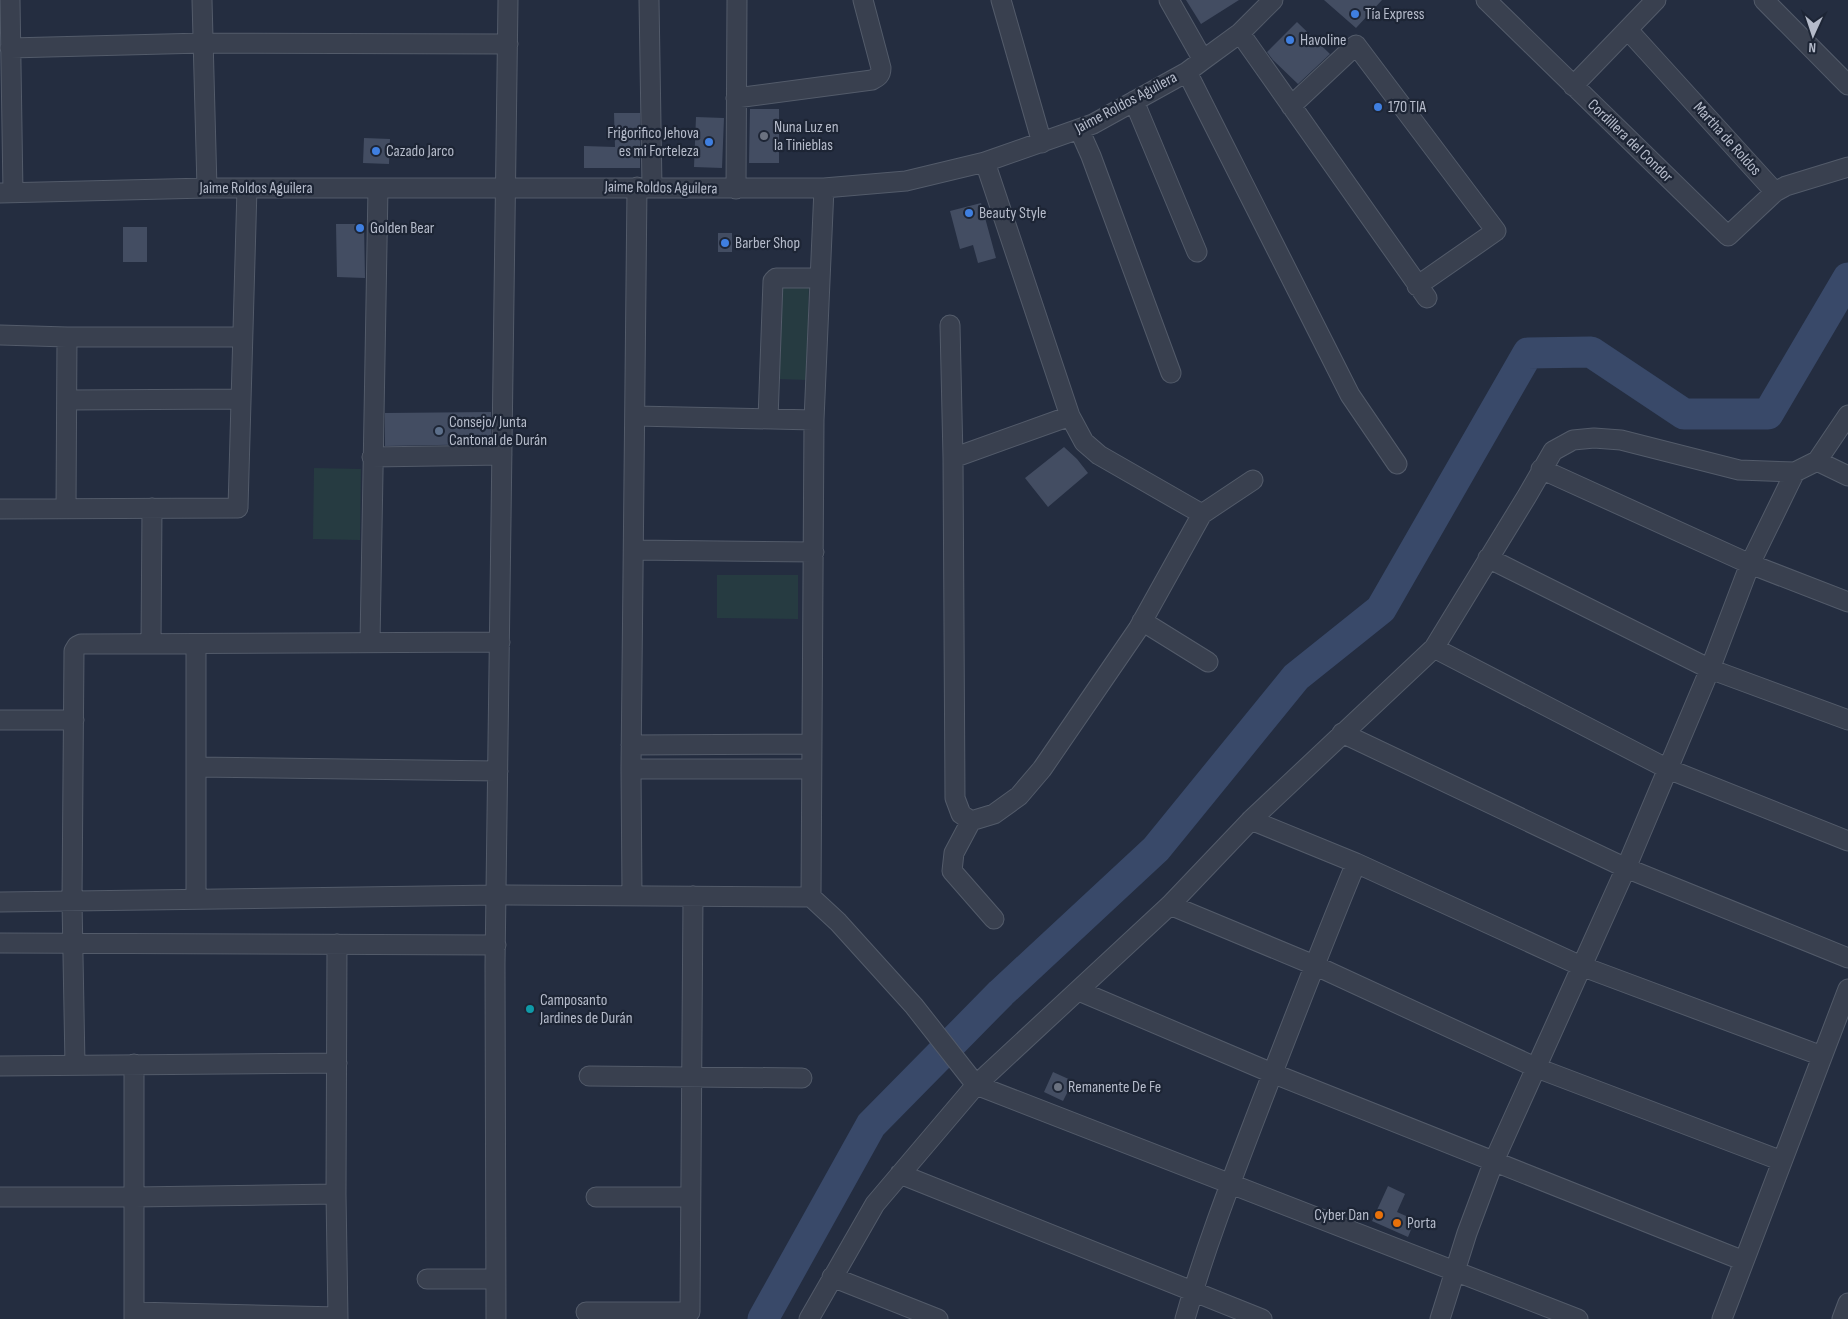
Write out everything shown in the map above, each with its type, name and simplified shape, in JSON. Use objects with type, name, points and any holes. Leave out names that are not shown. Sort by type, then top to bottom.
[{"type":"street","points":[[6,193],[10,0]]},
{"type":"street","points":[[202,0],[207,188]]},
{"type":"street","points":[[496,1319],[496,895],[508,0]]},
{"type":"street","points":[[632,896],[631,745],[636,416],[649,0]]},
{"type":"street","points":[[736,189],[738,0]]},
{"type":"street","points":[[736,98],[795,92],[872,80],[878,77],[881,73],[881,68],[863,0]]},
{"type":"street","points":[[1001,0],[1042,143]]},
{"type":"street","points":[[1169,0],[1203,60]]},
{"type":"street","name":"Jaime Roldos Aguilera","points":[[6,193],[207,188],[824,188],[906,180],[985,162],[1093,124],[1186,72],[1240,34],[1273,0]]},
{"type":"street","name":"Cordillera del Condor","points":[[1486,0],[1728,236],[1775,192]]},
{"type":"street","points":[[1764,0],[1848,86]]},
{"type":"street","points":[[1573,86],[1654,1]]},
{"type":"street","name":"Martha de Roldos","points":[[1628,30],[1775,192]]},
{"type":"street","points":[[1240,34],[1422,292],[1496,231],[1356,45],[1291,106]]},
{"type":"street","points":[[10,48],[203,43],[508,44]]},
{"type":"street","points":[[1186,72],[1350,395],[1397,464]]},
{"type":"street","points":[[1134,101],[1197,252]]},
{"type":"street","points":[[1079,130],[1091,156],[1171,373]]},
{"type":"street","points":[[985,162],[1070,416],[1084,442],[1099,455],[1202,514]]},
{"type":"street","points":[[1775,192],[1786,186],[1848,167]]},
{"type":"street","points":[[0,510],[238,508],[247,188]]},
{"type":"street","points":[[370,643],[378,188]]},
{"type":"street","points":[[811,897],[814,420],[824,188]]},
{"type":"street","points":[[768,419],[773,281],[776,278],[820,278]]},
{"type":"street","points":[[950,325],[953,458],[955,798],[961,814],[970,821]]},
{"type":"street","points":[[0,334],[242,337]]},
{"type":"street","points":[[66,509],[67,336]]},
{"type":"street","points":[[68,400],[241,399]]},
{"type":"street","points":[[809,1319],[875,1204],[972,1081],[1079,991],[1170,905],[1251,820],[1434,648],[1553,450],[1573,440],[1594,438],[1622,440],[1739,470],[1795,472],[1817,461],[1848,415]]},
{"type":"street","points":[[636,416],[814,420]]},
{"type":"street","points":[[953,458],[1070,416]]},
{"type":"street","points":[[372,457],[502,455]]},
{"type":"street","points":[[1817,461],[1848,476]]},
{"type":"street","points":[[1541,469],[1750,564],[1848,602]]},
{"type":"street","points":[[1440,1319],[1454,1272],[1494,1161],[1626,868],[1710,669],[1750,564],[1795,472]]},
{"type":"street","points":[[994,919],[952,871],[954,853],[970,821],[994,814],[1019,796],[1042,769],[1142,621],[1202,514],[1253,480]]},
{"type":"street","points":[[152,508],[152,644]]},
{"type":"street","points":[[634,550],[814,552]]},
{"type":"street","points":[[1488,558],[1710,669],[1848,720]]},
{"type":"street","points":[[1142,621],[1208,662]]},
{"type":"street","points":[[75,1065],[72,901],[74,651],[76,646],[81,644],[500,642]]},
{"type":"street","points":[[196,644],[196,899]]},
{"type":"street","points":[[1434,648],[1668,770],[1848,841]]},
{"type":"street","points":[[0,720],[74,720]]},
{"type":"street","points":[[1342,733],[1626,868],[1848,958]]},
{"type":"street","points":[[631,745],[811,744]]},
{"type":"street","points":[[196,767],[498,771]]},
{"type":"street","points":[[631,769],[811,769]]},
{"type":"street","points":[[1251,820],[1356,863],[1581,966],[1822,1056]]},
{"type":"street","points":[[1185,1319],[1230,1183],[1314,965],[1356,863]]},
{"type":"street","points":[[0,902],[496,895],[811,897],[838,922],[914,1006],[972,1081],[1454,1272],[1578,1319]]},
{"type":"street","points":[[586,1312],[633,1316],[690,1312],[693,896]]},
{"type":"street","points":[[1170,905],[1314,965],[1537,1068],[1782,1161]]},
{"type":"street","points":[[0,944],[496,945]]},
{"type":"street","points":[[134,1064],[134,1315],[338,1318],[336,1194],[337,944]]},
{"type":"street","points":[[1722,1319],[1848,989]]},
{"type":"street","points":[[1079,991],[1272,1073],[1744,1261]]},
{"type":"street","points":[[0,1066],[337,1063]]},
{"type":"street","points":[[589,1076],[802,1078]]},
{"type":"street","points":[[900,1174],[1262,1319]]},
{"type":"street","points":[[0,1197],[336,1194]]},
{"type":"street","points":[[596,1197],[690,1197]]},
{"type":"street","points":[[832,1277],[938,1319]]},
{"type":"street","points":[[427,1279],[496,1279]]},
{"type":"street","points":[[1842,1319],[1848,1303]]},
{"type":"green space","points":[[780,280],[809,281],[807,380],[778,379]]},
{"type":"green space","points":[[314,468],[361,469],[360,540],[313,539]]},
{"type":"green space","points":[[717,575],[798,575],[798,619],[717,618]]},
{"type":"building","points":[[1186,0],[1239,0],[1201,24]]},
{"type":"building","name":"Tía Express","points":[[1324,0],[1382,0],[1356,28]]},
{"type":"building","points":[[1297,22],[1330,54],[1298,84],[1267,52]]},
{"type":"building","name":"Nuna Luz en la Tinieblas","points":[[750,109],[779,109],[779,163],[749,163]]},
{"type":"building","points":[[614,113],[640,113],[640,168],[584,168],[584,146],[615,147]]},
{"type":"building","name":"Frigorifico Jehova es mi Forteleza","points":[[696,117],[724,118],[722,168],[694,167]]},
{"type":"building","name":"Cazado Jarco","points":[[364,138],[390,139],[389,164],[363,163]]},
{"type":"building","points":[[981,203],[996,258],[978,263],[973,245],[960,249],[950,211]]},
{"type":"building","points":[[336,224],[364,224],[365,278],[337,277]]},
{"type":"building","points":[[123,227],[147,227],[147,262],[123,262]]},
{"type":"building","name":"Barber Shop","points":[[718,233],[732,233],[732,252],[718,252]]},
{"type":"building","name":"Consejo/ Junta Cantonal de Durán","points":[[491,412],[491,444],[385,446],[385,413]]},
{"type":"building","points":[[1064,447],[1088,473],[1048,507],[1025,478]]},
{"type":"building","name":"Remanente De Fe","points":[[1053,1072],[1073,1081],[1063,1101],[1044,1092]]},
{"type":"building","points":[[1388,1186],[1405,1194],[1397,1212],[1415,1220],[1408,1237],[1372,1221]]},
{"type":"waterway","points":[[763,1319],[871,1125],[1001,993],[1156,849],[1296,677],[1381,609],[1528,353],[1591,352],[1684,414],[1768,414],[1848,278]]},
{"type":"place","name":"Tía Express","points":[[1355,14]]},
{"type":"place","name":"Havoline","points":[[1290,40]]},
{"type":"place","name":"170 TIA","points":[[1378,107]]},
{"type":"place","name":"Nuna Luz en la Tinieblas","points":[[764,136]]},
{"type":"place","name":"Frigorifico Jehova es mi Forteleza","points":[[709,142]]},
{"type":"place","name":"Cazado Jarco","points":[[376,151]]},
{"type":"place","name":"Beauty Style","points":[[969,213]]},
{"type":"place","name":"Golden Bear","points":[[360,228]]},
{"type":"place","name":"Barber Shop","points":[[725,243]]},
{"type":"place","name":"Consejo/ Junta Cantonal de Durán","points":[[439,431]]},
{"type":"place","name":"Camposanto Jardines de Durán","points":[[530,1009]]},
{"type":"place","name":"Remanente De Fe","points":[[1058,1087]]},
{"type":"place","name":"Cyber Dan","points":[[1379,1215]]},
{"type":"place","name":"Porta","points":[[1397,1223]]}]
